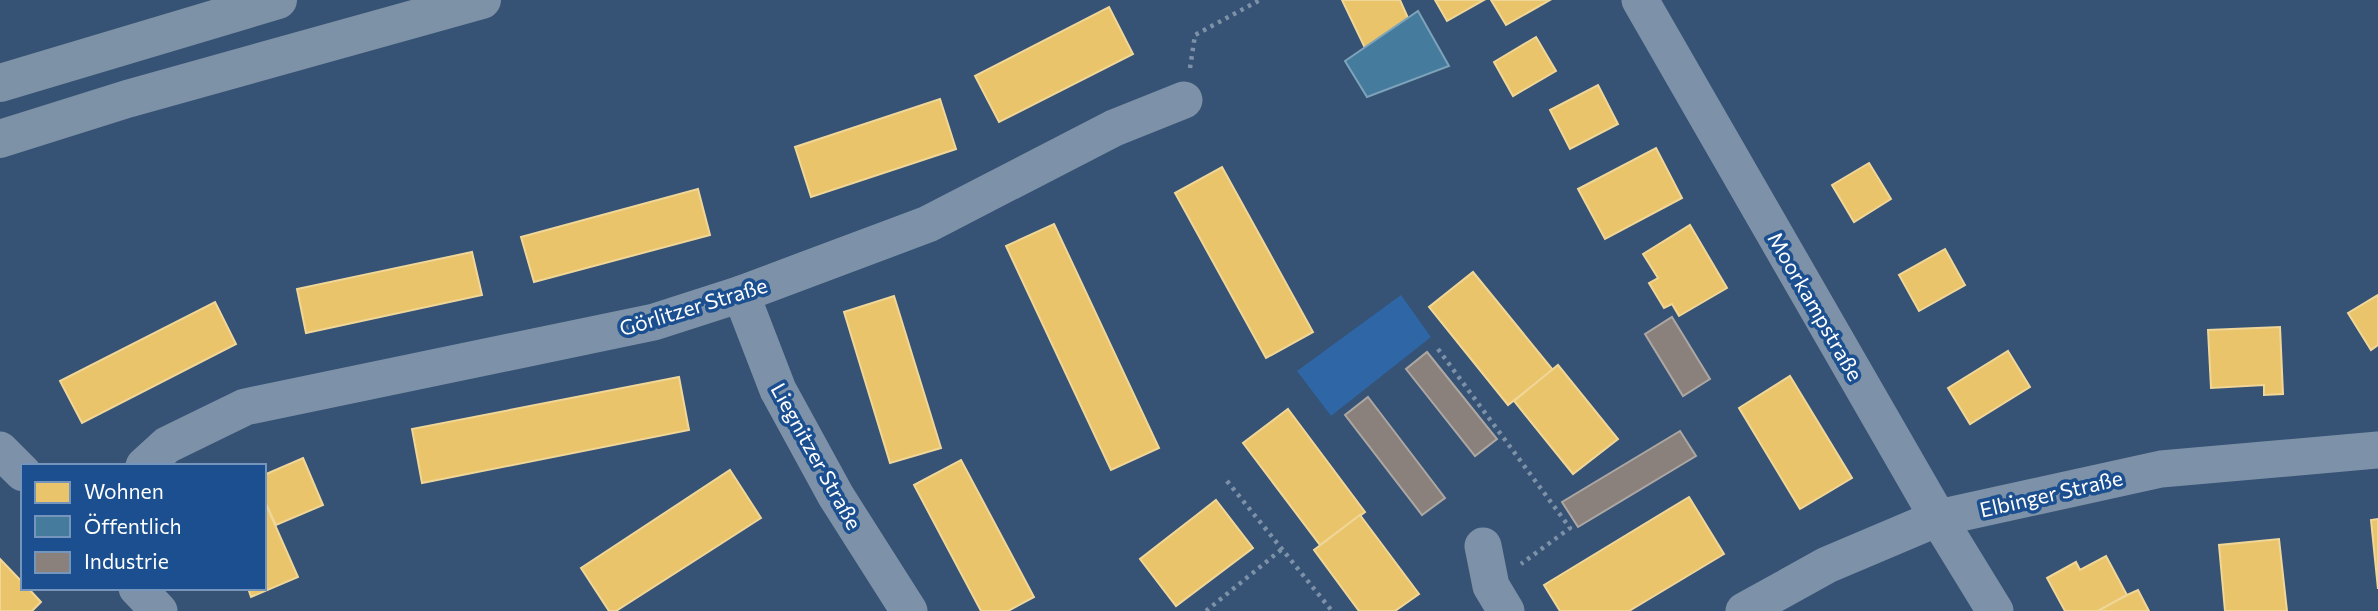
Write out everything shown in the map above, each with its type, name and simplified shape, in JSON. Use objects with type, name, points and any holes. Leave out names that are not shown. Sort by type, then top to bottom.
[{"type":"highway","points":[[0,83],[278,0]]},
{"type":"highway","points":[[0,139],[140,95],[482,0]]},
{"type":"street","name":"Moorkampstraße","points":[[1640,0],[1938,519],[1995,611]]},
{"type":"street","name":"Görlitzer Straße","points":[[146,464],[167,445],[245,407],[654,322],[741,294],[928,224],[1114,128],[1184,100]]},
{"type":"street","name":"Liegnitzer Straße","points":[[741,294],[778,390],[836,496],[909,611]]},
{"type":"street","points":[[0,450],[21,471]]},
{"type":"street","name":"Elbinger Straße","points":[[1744,611],[1827,565],[1938,519],[2161,468],[2378,450]]},
{"type":"street","points":[[1483,546],[1498,599]]},
{"type":"street","points":[[139,590],[159,611]]},
{"type":"path","points":[[1184,100],[1195,35],[1260,0]]},
{"type":"path","points":[[1438,349],[1570,528],[1498,599]]},
{"type":"path","points":[[1227,481],[1332,611]]},
{"type":"path","points":[[1206,611],[1282,549]]},
{"type":"shaded area","points":[[1401,295],[1431,337],[1331,416],[1297,371]]},
{"type":"building: Wohnen","points":[[1342,0],[1400,0],[1408,18],[1365,48]]},
{"type":"building: Wohnen","points":[[1435,0],[1484,0],[1447,21]]},
{"type":"building: Wohnen","points":[[1491,0],[1550,0],[1506,25]]},
{"type":"building: Wohnen","points":[[1109,7],[1133,54],[999,122],[975,76]]},
{"type":"building: Wohnen","points":[[1536,37],[1556,71],[1513,96],[1494,62]]},
{"type":"building: Wohnen","points":[[1598,85],[1618,124],[1570,149],[1550,110]]},
{"type":"building: Wohnen","points":[[940,99],[956,149],[811,197],[795,147]]},
{"type":"building: Wohnen","points":[[1656,148],[1682,198],[1605,239],[1578,189]]},
{"type":"building: Wohnen","points":[[1869,163],[1891,199],[1854,222],[1832,185]]},
{"type":"building: Wohnen","points":[[1222,167],[1313,332],[1266,358],[1175,193]]},
{"type":"building: Wohnen","points":[[698,189],[710,235],[534,282],[521,237]]},
{"type":"building: Wohnen","points":[[1054,224],[1159,448],[1111,470],[1006,246]]},
{"type":"building: Wohnen","points":[[1690,225],[1727,288],[1679,316],[1672,304],[1664,308],[1649,283],[1658,278],[1643,254]]},
{"type":"building: Wohnen","points":[[1945,249],[1965,285],[1919,311],[1899,275]]},
{"type":"building: Wohnen","points":[[472,252],[482,295],[306,333],[297,289]]},
{"type":"building: Wohnen","points":[[1473,272],[1553,370],[1508,405],[1429,307]]},
{"type":"building: Wohnen","points":[[2378,295],[2378,345],[2371,350],[2348,313]]},
{"type":"building: Wohnen","points":[[894,296],[941,448],[890,463],[844,312]]},
{"type":"building: Wohnen","points":[[215,302],[236,344],[82,423],[60,381]]},
{"type":"building: Wohnen","points":[[2280,327],[2283,394],[2264,395],[2264,385],[2211,388],[2208,330]]},
{"type":"building: Wohnen","points":[[2008,351],[2030,387],[1970,424],[1948,388]]},
{"type":"building: Wohnen","points":[[1558,365],[1618,439],[1573,474],[1514,401]]},
{"type":"building: Wohnen","points":[[1790,376],[1852,478],[1800,509],[1739,408]]},
{"type":"building: Wohnen","points":[[679,377],[689,430],[422,483],[412,429]]},
{"type":"building: Wohnen","points":[[1288,409],[1365,512],[1320,545],[1243,443]]},
{"type":"building: Wohnen","points":[[303,458],[323,505],[276,525],[266,504],[266,474]]},
{"type":"building: Wohnen","points":[[961,460],[1034,597],[1008,611],[981,611],[914,485]]},
{"type":"building: Wohnen","points":[[730,470],[761,518],[616,611],[609,611],[581,568]]},
{"type":"building: Wohnen","points":[[1689,497],[1724,554],[1629,611],[1560,611],[1544,585]]},
{"type":"building: Wohnen","points":[[1216,500],[1253,548],[1176,606],[1140,559]]},
{"type":"building: Wohnen","points":[[266,505],[298,577],[251,597],[249,590],[266,590]]},
{"type":"building: Wohnen","points":[[1360,515],[1419,594],[1395,611],[1359,611],[1314,550]]},
{"type":"building: Wohnen","points":[[2378,519],[2378,589],[2371,520]]},
{"type":"building: Wohnen","points":[[2279,539],[2287,611],[2225,611],[2219,545]]},
{"type":"building: Wohnen","points":[[2106,556],[2127,595],[2098,611],[2065,611],[2047,578],[2076,562],[2080,570]]},
{"type":"building: Wohnen","points":[[0,559],[21,581],[21,590],[30,590],[41,602],[32,611],[0,611]]},
{"type":"building: Wohnen","points":[[2138,590],[2149,611],[2098,611],[2127,595]]},
{"type":"building: Öffentlich","points":[[1418,11],[1449,66],[1367,97],[1345,61]]},
{"type":"building: Industrie","points":[[1672,317],[1710,379],[1683,396],[1645,334]]},
{"type":"building: Industrie","points":[[1427,352],[1497,439],[1475,456],[1406,369]]},
{"type":"building: Industrie","points":[[1368,397],[1445,498],[1422,515],[1345,415]]},
{"type":"building: Industrie","points":[[1680,431],[1696,456],[1578,527],[1562,502]]}]
